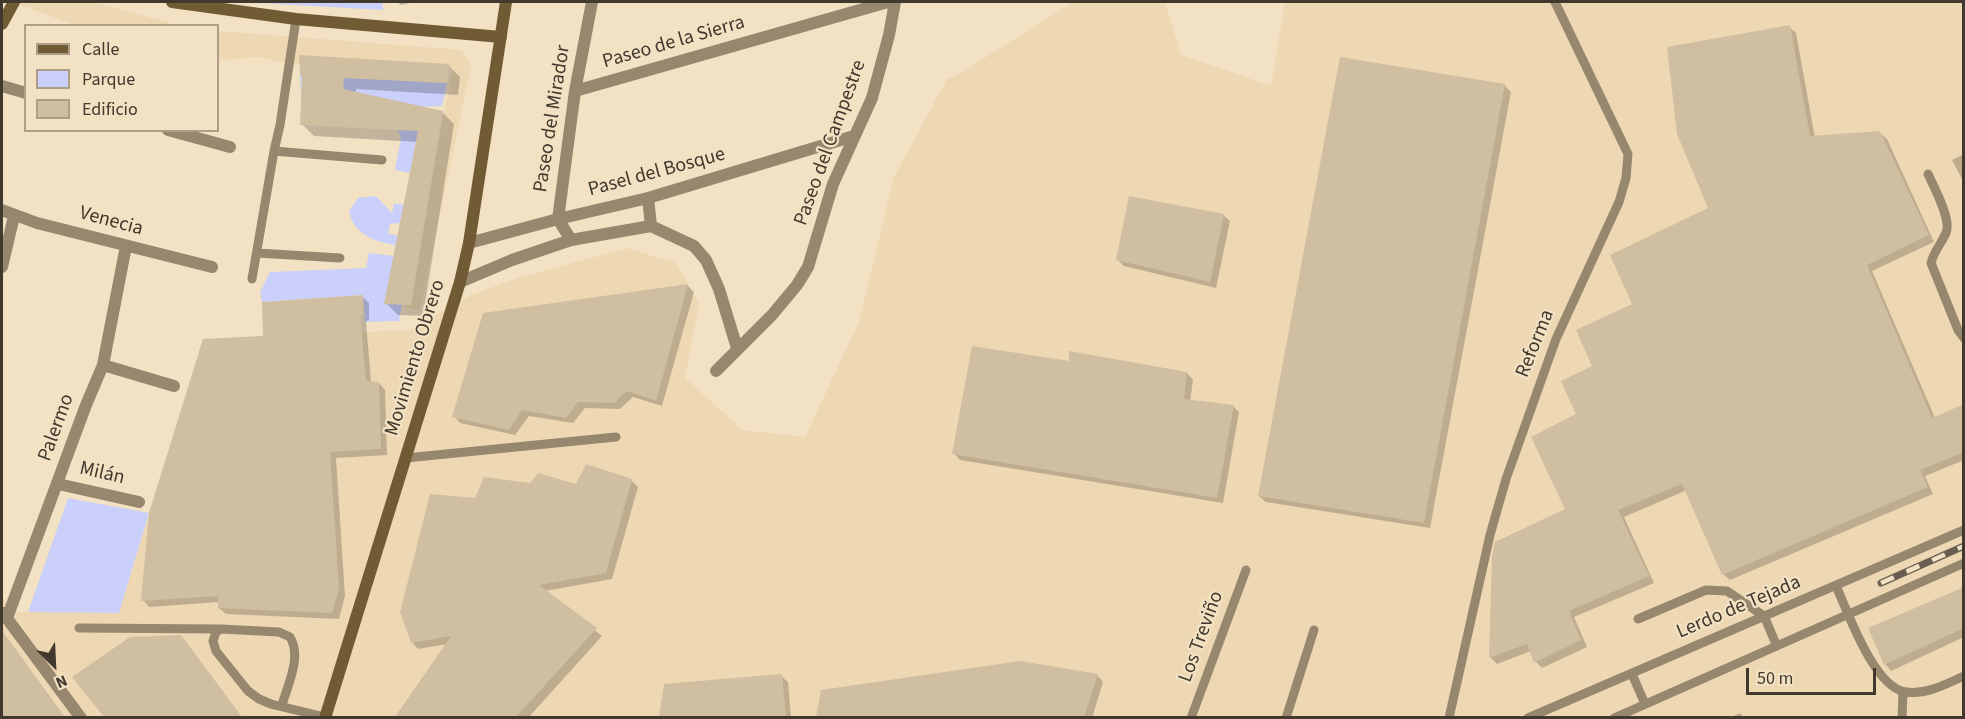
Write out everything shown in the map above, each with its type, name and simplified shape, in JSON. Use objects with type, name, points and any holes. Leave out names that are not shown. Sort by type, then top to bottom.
[{"type":"street","points":[[2,24],[14,2]]},
{"type":"street","points":[[172,2],[296,19],[501,37]]},
{"type":"street","name":"Movimiento Obrero","points":[[325,717],[460,282],[469,243],[506,2]]},
{"type":"street","name":"Paseo del Mirador","points":[[571,240],[558,219],[575,91],[592,2]]},
{"type":"street","name":"Paseo de la Sierra","points":[[575,91],[888,2]]},
{"type":"street","name":"Paseo del Campestre","points":[[716,371],[772,315],[797,285],[808,267],[833,184],[872,98],[890,35],[895,2]]},
{"type":"street","points":[[2,86],[24,92]]},
{"type":"street","points":[[175,132],[230,147]]},
{"type":"street","name":"Pasel del Bosque","points":[[469,243],[648,198],[854,136]]},
{"type":"street","points":[[648,198],[651,226]]},
{"type":"street","name":"Venecia","points":[[2,210],[14,216],[212,267]]},
{"type":"street","points":[[2,267],[14,216]]},
{"type":"street","points":[[460,282],[512,260],[571,240],[651,226],[694,246],[706,260],[719,289],[737,348]]},
{"type":"street","name":"Palermo","points":[[4,614],[58,484],[103,364],[126,246]]},
{"type":"street","points":[[103,364],[174,386]]},
{"type":"street","name":"Milán","points":[[58,484],[139,502]]},
{"type":"street","points":[[4,614],[81,717]]},
{"type":"lane","name":"Reforma","points":[[1449,717],[1490,535],[1506,479],[1556,339],[1619,202],[1626,178],[1628,154],[1555,2]]},
{"type":"lane","points":[[252,279],[280,125],[296,19]]},
{"type":"lane","points":[[274,151],[382,160]]},
{"type":"lane","points":[[1928,174],[1947,219],[1947,230],[1934,252],[1931,263],[1958,330],[1964,339]]},
{"type":"lane","points":[[257,253],[340,258]]},
{"type":"lane","points":[[406,458],[616,437]]},
{"type":"lane","name":"Lerdo de Tejada","points":[[1528,717],[1964,530]]},
{"type":"lane","points":[[1614,717],[1964,563]]},
{"type":"lane","name":"Los Treviño","points":[[1191,717],[1246,570]]},
{"type":"lane","points":[[1836,586],[1873,666],[1887,682],[1903,692],[1922,692],[1964,676]]},
{"type":"lane","points":[[1638,619],[1706,590],[1716,589],[1726,591],[1764,616],[1776,644]]},
{"type":"lane","points":[[79,628],[221,629],[279,632],[290,637],[295,650],[295,659],[282,705]]},
{"type":"lane","points":[[221,629],[216,632],[213,641],[216,651],[248,691],[259,699],[325,717]]},
{"type":"lane","points":[[1286,717],[1314,630]]},
{"type":"lane","points":[[1632,674],[1645,704]]},
{"type":"lane","points":[[1902,717],[1903,692]]},
{"type":"shaded area","points":[[11,2],[95,2],[173,24],[73,24]]},
{"type":"shaded area","points":[[1073,2],[1165,2],[1181,55],[1271,86],[1285,2],[1963,2],[1963,717],[2,717],[2,598],[18,612],[119,612],[203,339],[409,330],[463,299],[484,290],[627,248],[676,263],[699,303],[685,378],[743,430],[805,437],[859,322],[894,177],[947,79],[961,73]]},
{"type":"shaded area","points":[[219,31],[462,50],[471,66],[420,310],[406,308],[453,68],[307,63],[294,65],[259,57],[219,60]]},
{"type":"green space","points":[[242,2],[382,2],[383,10]]},
{"type":"green space","points":[[300,75],[447,83],[442,106],[423,107],[410,173],[395,170],[401,138],[398,130],[301,94]]},
{"type":"green space","points":[[376,196],[392,213],[394,203],[404,205],[400,223],[390,224],[388,233],[398,236],[396,245],[366,236],[351,219],[349,211],[358,198]]},
{"type":"green space","points":[[369,253],[394,256],[402,304],[399,321],[365,322],[363,295],[262,302],[260,292],[270,272],[366,268]]},
{"type":"green space","points":[[68,498],[149,513],[119,613],[28,612]]},
{"type":"building","points":[[1790,25],[1810,136],[1880,131],[1929,235],[1867,265],[1932,418],[1964,404],[1964,452],[1920,470],[1928,487],[1722,575],[1682,484],[1618,510],[1649,576],[1569,611],[1581,640],[1534,663],[1527,644],[1489,658],[1492,556],[1495,542],[1565,509],[1531,437],[1576,414],[1561,381],[1592,366],[1576,330],[1632,304],[1610,255],[1708,208],[1677,134],[1667,47]]},
{"type":"building","points":[[299,55],[449,64],[447,83],[344,78],[343,89],[443,111],[411,305],[384,304],[418,131],[300,125],[302,75],[300,75]]},
{"type":"building","points":[[1340,57],[1505,84],[1424,523],[1258,496]]},
{"type":"building","points":[[1129,196],[1224,214],[1210,282],[1116,260]]},
{"type":"building","points":[[688,284],[656,401],[627,391],[614,403],[578,402],[566,418],[522,410],[509,430],[452,417],[483,313]]},
{"type":"building","points":[[363,295],[363,314],[360,315],[366,381],[379,382],[381,449],[330,452],[339,589],[332,613],[218,608],[218,596],[141,601],[149,513],[203,339],[263,336],[262,302]]},
{"type":"building","points":[[972,346],[1069,361],[1069,351],[1187,372],[1184,399],[1234,405],[1217,498],[952,454]]},
{"type":"building","points":[[586,464],[632,479],[606,573],[539,585],[597,628],[516,717],[395,717],[451,636],[411,643],[400,612],[430,494],[475,498],[484,477],[530,483],[538,473],[576,484]]},
{"type":"building","points":[[1964,587],[1964,628],[1884,665],[1868,628]]},
{"type":"building","points":[[2,631],[65,717],[2,717]]},
{"type":"building","points":[[181,635],[242,717],[104,717],[72,677],[130,637]]},
{"type":"building","points":[[1020,661],[1098,674],[1084,717],[816,717],[821,690]]},
{"type":"building","points":[[782,674],[786,717],[659,717],[664,684]]},
{"type":"railway","points":[[1881,583],[1964,546]]}]
